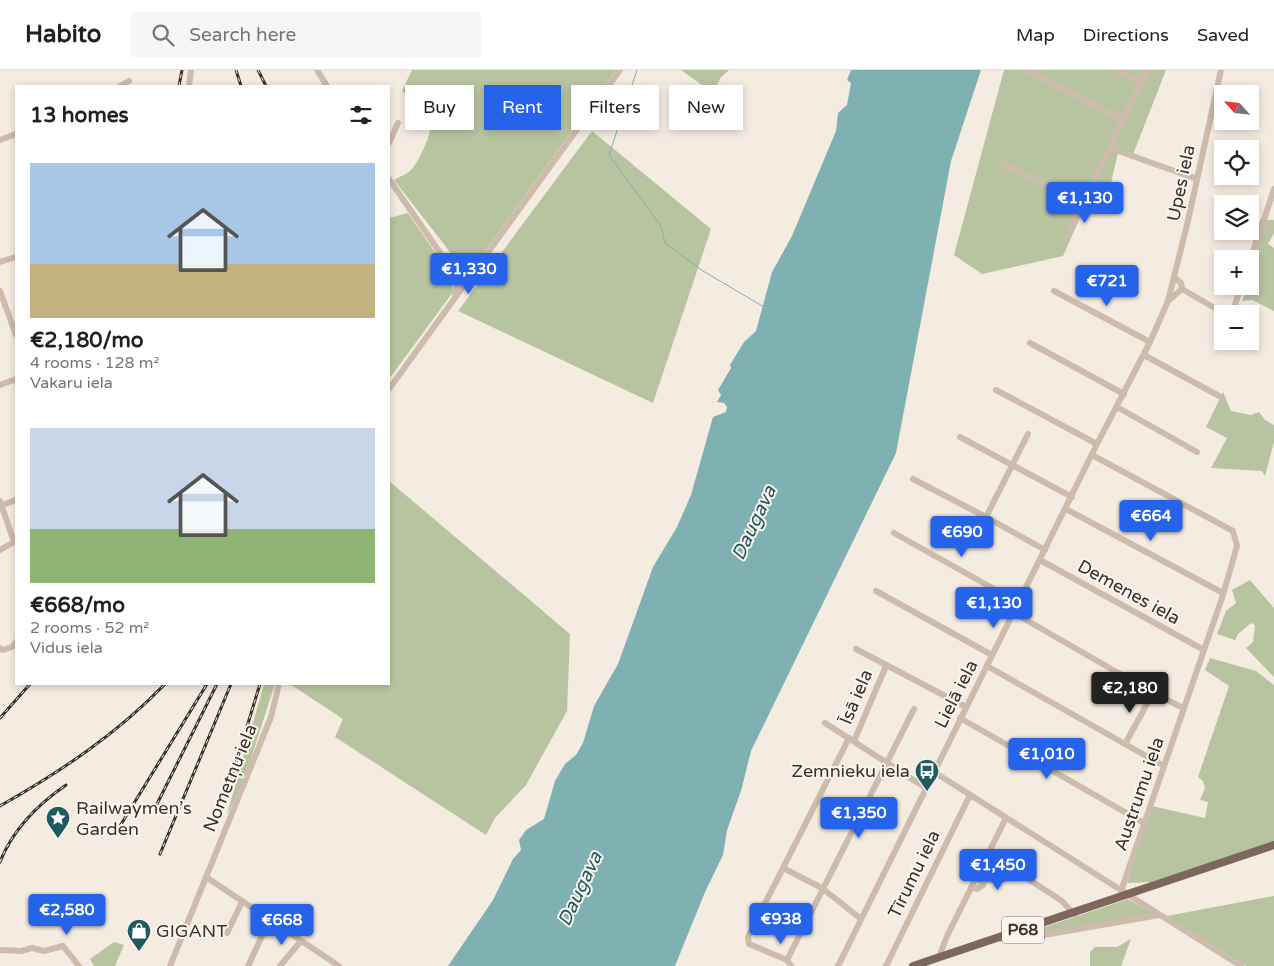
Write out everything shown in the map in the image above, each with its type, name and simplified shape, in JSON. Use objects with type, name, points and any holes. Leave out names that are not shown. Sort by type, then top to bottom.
[{"type":"main road","name":"P68","points":[[912,966],[1074,914],[1127,893],[1274,845]]},
{"type":"street","points":[[190,70],[190,85]]},
{"type":"street","points":[[317,70],[326,85]]},
{"type":"street","points":[[390,388],[620,70]]},
{"type":"street","points":[[1026,70],[1123,120]]},
{"type":"street","points":[[1116,70],[1141,82]]},
{"type":"street","points":[[1067,236],[1147,70]]},
{"type":"street","name":"Upes iela","points":[[1168,301],[1221,70]]},
{"type":"street","points":[[122,85],[129,80]]},
{"type":"street","points":[[390,141],[398,123]]},
{"type":"street","points":[[0,140],[15,134]]},
{"type":"street","points":[[1110,148],[1197,178]]},
{"type":"street","points":[[1004,164],[1084,202]]},
{"type":"street","points":[[390,180],[454,273],[458,283],[453,299]]},
{"type":"street","points":[[1254,250],[1274,188]]},
{"type":"street","points":[[0,262],[15,257]]},
{"type":"street","points":[[1174,277],[1180,282],[1182,289],[1214,307]]},
{"type":"street","points":[[1168,301],[1182,289]]},
{"type":"street","points":[[0,291],[14,324]]},
{"type":"street","points":[[1054,291],[1150,342]]},
{"type":"street","name":"Lielā iela","points":[[838,966],[1097,444],[1144,355],[1168,301]]},
{"type":"street","points":[[1030,343],[1124,394]]},
{"type":"street","points":[[1144,355],[1219,396]]},
{"type":"street","points":[[0,385],[15,379]]},
{"type":"street","points":[[996,390],[1097,444]]},
{"type":"street","points":[[1117,407],[1197,452]]},
{"type":"street","points":[[986,517],[1028,434]]},
{"type":"street","points":[[960,437],[1072,497]]},
{"type":"street","name":"Austrumu iela","points":[[1092,455],[1233,531],[1237,546],[1204,650],[1144,824],[1127,893]]},
{"type":"street","points":[[913,479],[1045,550]]},
{"type":"street","points":[[0,550],[14,542],[1,504],[15,500]]},
{"type":"street","points":[[1066,509],[1223,593]]},
{"type":"street","points":[[894,533],[1019,603]]},
{"type":"street","name":"Demenes iela","points":[[1040,560],[1204,650]]},
{"type":"street","points":[[876,591],[992,655]]},
{"type":"street","points":[[1014,613],[1152,693],[1183,708]]},
{"type":"street","points":[[0,648],[3,650],[12,647],[15,643]]},
{"type":"street","points":[[856,649],[966,707]]},
{"type":"street","name":"Īsā iela","points":[[789,963],[749,944],[748,940],[783,868],[851,739],[886,666]]},
{"type":"street","points":[[987,666],[1164,766]]},
{"type":"street","name":"Nometņu iela","points":[[170,966],[270,717],[279,685]]},
{"type":"street","points":[[1125,744],[1152,693]]},
{"type":"street","points":[[789,963],[822,888],[914,709]]},
{"type":"street","points":[[960,718],[1144,824]]},
{"type":"street","points":[[825,723],[926,788]]},
{"type":"street","points":[[934,772],[1240,966]]},
{"type":"street","name":"Tīrumu iela","points":[[886,966],[970,795]]},
{"type":"street","points":[[939,957],[947,936],[1006,818]]},
{"type":"street","points":[[988,853],[1019,875],[1062,901],[1074,914]]},
{"type":"street","points":[[783,868],[822,888],[861,919]]},
{"type":"street","points":[[975,880],[1001,880],[1019,875]]},
{"type":"street","points":[[206,876],[339,966]]},
{"type":"street","points":[[971,887],[977,889],[983,886],[984,881]]},
{"type":"street","points":[[227,933],[242,902]]},
{"type":"street","points":[[998,938],[1010,940],[1159,915]]},
{"type":"street","points":[[248,966],[270,919]]},
{"type":"street","points":[[280,966],[301,941]]},
{"type":"street","points":[[0,950],[21,951],[32,948],[44,951],[63,946],[79,966]]},
{"type":"green space","points":[[412,70],[616,70],[605,85],[571,85],[571,130],[573,130],[467,276],[464,277],[461,275],[457,261],[394,180],[407,173],[414,166],[421,154],[430,130],[474,130],[474,85],[405,85],[405,94],[402,91]]},
{"type":"green space","points":[[681,70],[729,70],[721,77],[717,85],[702,85]]},
{"type":"green space","points":[[1004,70],[1166,70],[1132,157],[1118,153],[1105,209],[1086,204],[1063,256],[982,274],[954,255]]},
{"type":"green space","points":[[592,131],[711,229],[653,403],[458,311]]},
{"type":"green space","points":[[408,213],[452,277],[453,292],[390,378],[390,218]]},
{"type":"green space","points":[[1260,220],[1274,220],[1274,233],[1268,244],[1274,248],[1274,311],[1252,300],[1242,301],[1245,295],[1259,295],[1259,250],[1250,250],[1254,240],[1259,240]]},
{"type":"green space","points":[[1223,392],[1231,411],[1251,415],[1259,412],[1265,420],[1274,425],[1274,442],[1265,476],[1262,471],[1211,468],[1227,438],[1206,427]]},
{"type":"green space","points":[[390,482],[570,634],[567,711],[526,785],[495,818],[486,835],[335,737],[343,719],[292,685],[390,685]]},
{"type":"green space","points":[[1250,580],[1274,608],[1274,677],[1246,648],[1253,642],[1255,625],[1251,623],[1238,634],[1235,640],[1217,634],[1226,611],[1236,603],[1232,590]]},
{"type":"green space","points":[[1210,658],[1256,671],[1274,685],[1274,842],[1151,882],[1127,883],[1152,806],[1205,818],[1208,802],[1200,800],[1205,788],[1203,781],[1198,777],[1229,686],[1205,670]]},
{"type":"green space","points":[[264,685],[275,685],[242,786],[227,814]]},
{"type":"green space","points":[[1274,896],[1274,966],[1246,966],[1167,916]]},
{"type":"green space","points":[[1128,899],[1154,914],[1012,938]]},
{"type":"green space","points":[[1131,939],[1121,966],[1090,966],[1090,952],[1095,947],[1117,947]]},
{"type":"green space","points":[[114,942],[124,945],[115,966],[94,966],[90,959]]},
{"type":"water","name":"Daugava","points":[[851,70],[981,70],[951,161],[896,453],[751,751],[741,791],[727,830],[723,855],[705,892],[675,966],[448,966],[493,900],[513,859],[521,850],[519,840],[526,830],[544,819],[555,781],[565,764],[576,755],[583,743],[594,706],[618,664],[653,567],[677,527],[691,495],[713,417],[726,412],[727,407],[724,403],[717,402],[721,395],[718,390],[744,342],[756,331],[772,272],[792,236],[836,131],[838,113],[847,105],[851,83],[847,80]]},
{"type":"waterway","points":[[637,70],[609,155],[661,226],[665,243],[703,271],[764,307]]},
{"type":"railway","points":[[179,85],[182,70]]},
{"type":"railway","points":[[236,70],[241,85]]},
{"type":"railway","points":[[258,70],[266,85]]},
{"type":"railway","points":[[0,718],[29,685]]},
{"type":"railway","points":[[0,806],[66,766],[108,736],[164,685]]},
{"type":"railway","points":[[120,826],[206,685]]},
{"type":"railway","points":[[157,804],[216,685]]},
{"type":"railway","points":[[160,854],[231,685]]},
{"type":"railway","points":[[226,795],[260,685]]},
{"type":"railway","points":[[0,862],[19,828],[36,809],[66,785]]},
{"type":"place","name":"Zemnieku iela","points":[[927,792]]},
{"type":"place","name":"Railwaymen’s Garden","points":[[58,839]]},
{"type":"place","name":"GIGANT","points":[[139,952]]}]
